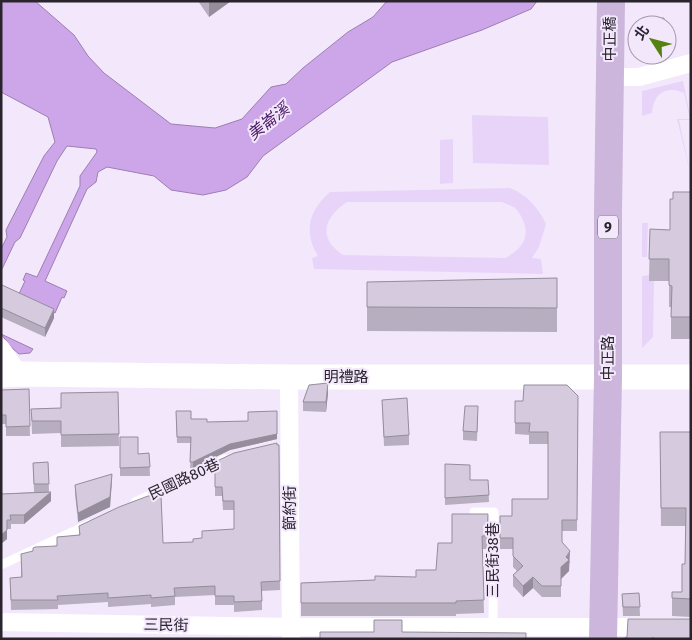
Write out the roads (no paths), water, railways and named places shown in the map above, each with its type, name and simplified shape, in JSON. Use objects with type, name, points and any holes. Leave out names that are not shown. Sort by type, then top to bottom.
[{"type":"main road","name":"中正橋","points":[[610,77],[611,1]]},
{"type":"main road","name":"中正路","points":[[603,633],[608,377],[610,77]]},
{"type":"street","points":[[610,77],[639,77],[691,63]]},
{"type":"street","points":[[1,348],[10,374]]},
{"type":"street","name":"明禮路","points":[[10,374],[289,377],[691,377]]},
{"type":"street","name":"節約街","points":[[289,377],[285,444],[291,633]]},
{"type":"street","name":"三民街","points":[[1,622],[291,633],[493,627],[603,633],[691,627]]},
{"type":"lane","name":"民國路80巷","points":[[124,507],[232,456]]},
{"type":"lane","name":"三民街38巷","points":[[474,512],[494,512],[493,627]]},
{"type":"lane","points":[[1,565],[97,520]]},
{"type":"water","name":"美崙溪","points":[[1,1],[35,1],[74,35],[88,56],[104,73],[171,124],[215,128],[242,119],[271,87],[286,84],[348,32],[373,17],[387,1],[537,1],[531,9],[482,30],[392,62],[263,156],[247,177],[226,190],[203,195],[171,190],[154,176],[107,167],[98,172],[96,182],[87,189],[45,281],[67,291],[64,298],[62,297],[55,313],[18,296],[25,281],[23,280],[26,273],[37,277],[80,186],[80,176],[97,152],[96,149],[67,146],[57,161],[20,238],[15,242],[1,271],[1,249],[7,237],[6,230],[44,156],[55,142],[48,117],[1,92]]},
{"type":"water","points":[[1,334],[33,349],[30,353],[19,354]]}]
